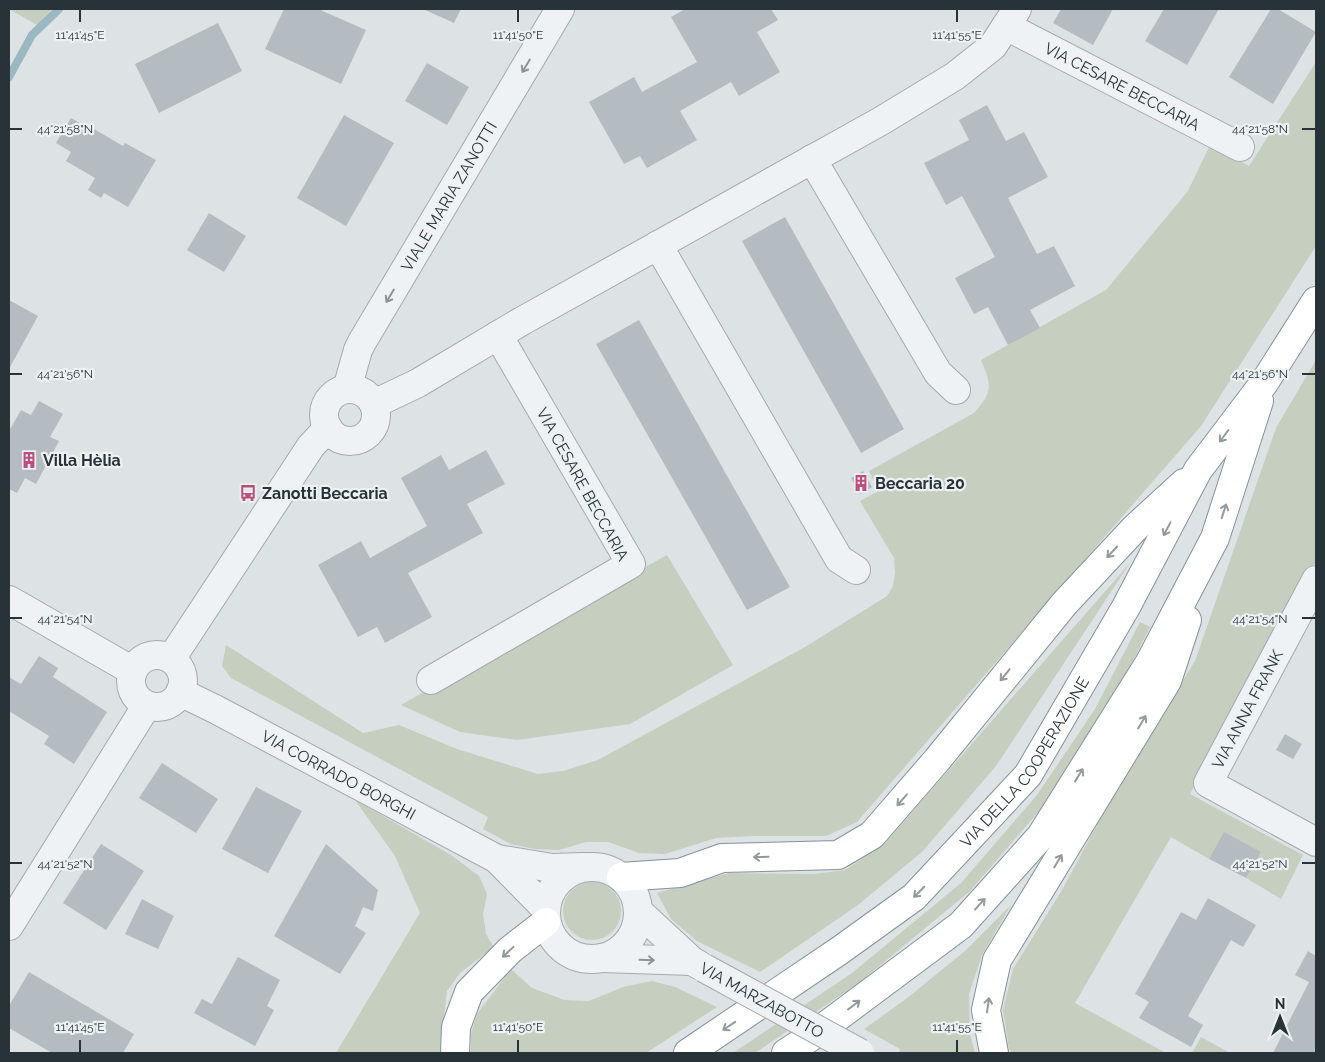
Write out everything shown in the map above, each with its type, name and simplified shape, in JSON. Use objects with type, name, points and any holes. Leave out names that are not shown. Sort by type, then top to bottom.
[{"type":"highway","name":"VIA DELLA COOPERAZIONE","points":[[688,1053],[839,951],[914,897],[1028,775],[1126,607],[1198,470],[1264,383],[1316,300]]},
{"type":"highway","name":"VIA DELLA COOPERAZIONE","points":[[786,1053],[812,1036],[961,925],[1041,836],[1150,662],[1215,538],[1264,383]]},
{"type":"highway","points":[[621,876],[680,873],[722,858],[838,855],[872,835],[937,760],[1064,604],[1135,528],[1198,470]]},
{"type":"highway","points":[[994,1053],[986,1010],[998,960],[1166,680],[1215,538]]},
{"type":"highway","points":[[455,1053],[456,1027],[469,992],[546,915]]},
{"type":"street","name":"VIALE MARIA ZANOTTI","points":[[347,389],[358,350],[560,9]]},
{"type":"street","name":"VIA CESARE BECCARIA","points":[[374,404],[418,383],[498,335],[880,121],[955,76],[993,46],[1011,18],[1240,147]]},
{"type":"street","points":[[812,159],[938,374],[956,390]]},
{"type":"street","points":[[658,245],[840,559],[856,570]]},
{"type":"street","name":"VIA CESARE BECCARIA","points":[[430,680],[631,564],[498,335]]},
{"type":"street","points":[[347,389],[358,390],[367,395],[374,404],[376,420],[373,428],[364,437],[353,441],[340,440],[328,428],[325,421],[326,406],[330,398],[340,391],[347,389]]},
{"type":"street","points":[[171,659],[311,446],[328,428]]},
{"type":"street","name":"VIA ANNA FRANK","points":[[1316,580],[1208,783],[1316,842]]},
{"type":"street","points":[[9,600],[132,671]]},
{"type":"street","points":[[154,655],[171,659],[182,675],[180,692],[171,702],[163,706],[147,705],[137,698],[132,687],[132,671],[146,657],[154,655]]},
{"type":"street","name":"VIA CORRADO BORGHI","points":[[180,692],[497,859],[552,868],[586,866]]},
{"type":"street","points":[[9,926],[147,705]]},
{"type":"street","name":"VIA CORRADO BORGHI","points":[[497,859],[546,915]]},
{"type":"street","points":[[586,866],[599,866],[621,876],[630,886],[636,898],[638,911],[636,927],[629,941],[617,952],[602,958],[587,959],[573,955],[561,948],[551,936],[546,915],[549,893],[558,880],[571,871],[586,866]]},
{"type":"street","name":"VIA MARZABOTTO","points":[[638,911],[698,965],[860,1053]]},
{"type":"street","name":"VIA MARZABOTTO","points":[[602,958],[698,965]]},
{"type":"green space","points":[[9,9],[52,9],[37,25]]},
{"type":"green space","points":[[1316,62],[1316,246],[1201,426],[857,822],[826,836],[716,838],[665,854],[639,853],[608,842],[586,842],[559,850],[535,849],[511,844],[483,829],[488,817],[231,678],[222,666],[226,645],[363,733],[399,725],[457,749],[538,774],[563,771],[598,760],[805,647],[887,596],[893,586],[895,573],[894,558],[860,501],[879,491],[869,471],[974,413],[985,400],[989,388],[981,360],[1106,290],[1188,191],[1210,145],[1249,166]]},
{"type":"green space","points":[[1316,360],[1316,563],[1308,568],[1190,794],[1303,855],[1281,899],[1246,878],[1261,852],[1209,859],[1171,837],[1075,1003],[1166,1053],[1012,1053],[1009,1049],[1003,1010],[1013,969],[1062,890],[1119,784],[1195,661],[1276,428]]},
{"type":"green space","points":[[667,555],[733,665],[630,724],[517,740],[460,732],[401,705]]},
{"type":"green space","points":[[1130,563],[996,766],[923,851],[858,905],[760,972],[697,941],[671,919],[657,893],[729,873],[814,874],[845,870],[884,844]]},
{"type":"green space","points":[[1140,622],[1150,627],[1106,715],[1047,802],[969,892],[860,982],[755,1053],[733,1053],[852,973],[961,883],[1037,795],[1095,709]]},
{"type":"green space","points":[[355,800],[451,855],[479,876],[487,894],[483,914],[486,934],[494,947],[460,973],[447,991],[440,1053],[336,1053],[420,913],[395,856]]},
{"type":"green space","points":[[586,882],[598,882],[613,890],[621,905],[621,917],[613,932],[598,940],[586,940],[571,932],[563,917],[563,905],[571,890]]},
{"type":"green space","points":[[1011,905],[982,955],[969,994],[970,1034],[975,1053],[899,1053],[900,1049],[864,1029],[906,999],[965,951]]},
{"type":"green space","points":[[511,969],[532,988],[565,1000],[589,1001],[623,987],[652,981],[675,987],[717,1007],[646,1053],[471,1053],[471,1034],[477,1014]]},
{"type":"green space","points":[[1201,1037],[1230,1053],[1192,1053]]},
{"type":"building","points":[[284,9],[318,9],[366,30],[341,84],[265,49]]},
{"type":"building","points":[[423,9],[461,9],[454,23]]},
{"type":"building","points":[[685,9],[771,9],[778,20],[757,32],[780,72],[739,96],[731,82],[680,111],[697,140],[647,168],[640,156],[624,164],[589,102],[634,77],[642,92],[697,62],[671,17]]},
{"type":"building","points":[[1061,9],[1113,9],[1093,45],[1053,23]]},
{"type":"building","points":[[1164,9],[1219,9],[1187,65],[1145,41]]},
{"type":"building","points":[[1271,9],[1278,9],[1316,32],[1273,104],[1229,77]]},
{"type":"building","points":[[218,23],[242,71],[159,113],[135,64]]},
{"type":"building","points":[[427,63],[469,87],[447,125],[405,101]]},
{"type":"building","points":[[987,105],[1006,141],[1024,132],[1048,177],[1008,198],[1037,254],[1054,246],[1075,286],[1030,310],[1040,328],[1008,345],[988,307],[974,314],[955,278],[995,257],[962,196],[946,205],[924,163],[969,140],[959,120]]},
{"type":"building","points":[[344,115],[394,143],[346,226],[297,198]]},
{"type":"building","points":[[71,118],[123,146],[125,143],[156,160],[128,207],[104,193],[101,198],[88,190],[95,178],[66,161],[71,152],[56,143]]},
{"type":"building","points":[[209,213],[246,236],[224,272],[187,250]]},
{"type":"building","points":[[785,217],[904,429],[861,453],[742,241]]},
{"type":"building","points":[[9,300],[38,316],[9,369]]},
{"type":"building","points":[[639,320],[790,587],[747,610],[596,344]]},
{"type":"building","name":"Villa Hèlia","points":[[39,401],[63,414],[50,437],[59,441],[36,484],[25,478],[17,493],[9,489],[9,431],[21,410],[31,415]]},
{"type":"building","points":[[486,450],[505,484],[467,504],[483,533],[408,573],[432,617],[385,643],[377,627],[358,637],[318,565],[361,541],[370,558],[427,526],[401,478],[441,455],[449,470]]},
{"type":"building","name":"Beccaria 20","points":[[863,471],[872,487],[860,494],[851,478]]},
{"type":"building","points":[[39,656],[58,668],[53,677],[107,712],[74,764],[44,744],[49,736],[9,711],[9,677],[21,684]]},
{"type":"building","points":[[1285,734],[1302,744],[1293,759],[1276,750]]},
{"type":"building","points":[[162,763],[218,799],[196,833],[139,798]]},
{"type":"building","points":[[256,787],[302,811],[268,873],[222,849]]},
{"type":"building","points":[[1224,832],[1261,852],[1246,878],[1209,859]]},
{"type":"building","points":[[101,844],[144,871],[106,930],[63,903]]},
{"type":"building","points":[[326,844],[378,890],[373,911],[363,907],[355,926],[366,933],[340,974],[274,936]]},
{"type":"building","points":[[1208,898],[1256,925],[1243,947],[1231,940],[1188,1016],[1203,1025],[1191,1047],[1139,1018],[1149,1002],[1135,994],[1181,912],[1196,920]]},
{"type":"building","points":[[142,899],[174,916],[158,949],[125,934]]},
{"type":"building","points":[[1308,951],[1316,956],[1316,1053],[1273,1053],[1309,982],[1295,975]]},
{"type":"building","points":[[238,957],[280,980],[267,1006],[274,1010],[255,1046],[194,1013],[202,999],[212,1004]]},
{"type":"building","points":[[29,972],[134,1034],[123,1053],[52,1053],[9,1028],[9,1006]]},
{"type":"waterway","points":[[9,77],[32,35],[59,9]]},
{"type":"place","name":"Villa Hèlia","points":[[29,460]]},
{"type":"place","name":"Beccaria 20","points":[[861,483]]},
{"type":"place","name":"Zanotti Beccaria","points":[[248,493]]}]
